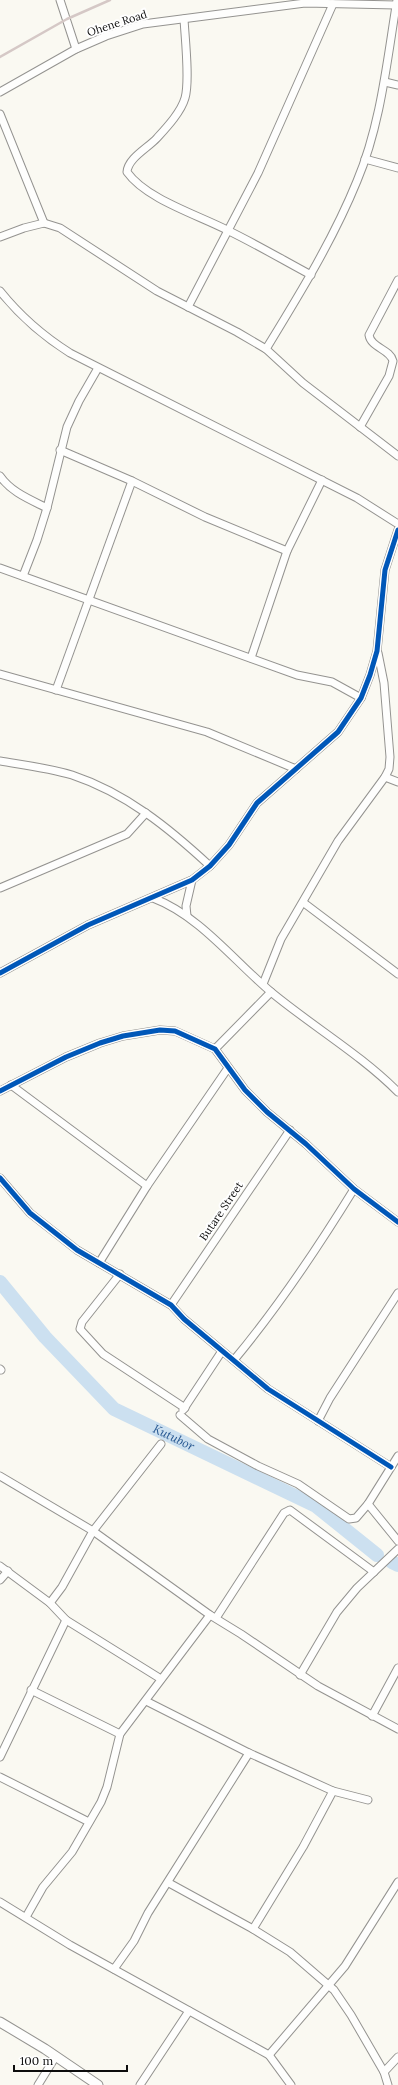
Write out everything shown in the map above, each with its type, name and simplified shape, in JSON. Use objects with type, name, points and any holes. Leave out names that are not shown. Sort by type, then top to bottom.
[{"type":"street","points":[[60,0],[76,49]]},
{"type":"street","name":"Ohene Road","points":[[0,92],[76,49],[106,36],[143,24],[305,3],[396,3]]},
{"type":"street","points":[[266,349],[311,275],[358,181],[385,82],[396,3]]},
{"type":"street","points":[[188,307],[258,173],[333,4]]},
{"type":"street","points":[[184,19],[187,72],[186,97],[172,120],[132,162],[127,172],[147,190],[228,230],[311,275]]},
{"type":"street","points":[[385,82],[398,85]]},
{"type":"street","points":[[0,114],[44,223]]},
{"type":"street","points":[[365,159],[398,168]]},
{"type":"street","points":[[0,237],[24,228],[44,223],[60,228],[150,287],[237,332],[266,349],[303,383],[398,456]]},
{"type":"street","points":[[360,427],[388,376],[393,361],[388,353],[373,343],[369,335],[398,280]]},
{"type":"street","points":[[0,291],[33,328],[70,353],[357,498],[398,524]]},
{"type":"street","points":[[23,576],[37,540],[47,508],[60,450],[67,427],[79,401],[98,368]]},
{"type":"street","points":[[60,450],[132,481],[205,517],[287,551]]},
{"type":"street","points":[[0,476],[5,483],[17,493],[47,508]]},
{"type":"street","points":[[251,658],[287,551],[322,480]]},
{"type":"street","points":[[56,690],[132,481]]},
{"type":"street","points":[[0,972],[88,925],[192,880],[210,866],[229,845],[257,803],[338,732],[361,698],[377,651],[385,570],[398,530]]},
{"type":"street","points":[[0,568],[297,675],[332,682],[361,698]]},
{"type":"street","points":[[263,984],[275,951],[338,842],[385,777],[389,769],[390,757],[384,683],[377,651]]},
{"type":"street","points":[[0,674],[207,732],[296,770]]},
{"type":"street","points":[[0,761],[78,778],[112,792],[146,813],[174,833],[210,866]]},
{"type":"street","points":[[385,777],[398,782]]},
{"type":"street","points":[[0,888],[127,834],[146,813]]},
{"type":"street","points":[[187,916],[186,906],[192,880]]},
{"type":"street","points":[[153,898],[171,905],[187,916],[271,992],[365,1064],[398,1092]]},
{"type":"street","points":[[304,903],[398,974]]},
{"type":"street","points":[[215,1049],[271,992]]},
{"type":"street","points":[[0,1090],[66,1057],[123,1036],[160,1030],[175,1031],[215,1049],[245,1090],[354,1189],[398,1222]]},
{"type":"street","points":[[99,1263],[147,1186],[228,1068]]},
{"type":"street","points":[[11,1085],[147,1186]]},
{"type":"street","name":"Butare Street","points":[[171,1305],[290,1130]]},
{"type":"street","points":[[0,1178],[30,1213],[77,1250],[171,1305],[184,1319],[268,1389],[391,1468]]},
{"type":"street","points":[[234,1360],[263,1325],[298,1278],[354,1189]]},
{"type":"street","points":[[120,1274],[82,1322],[80,1329],[103,1354],[185,1408]]},
{"type":"street","points":[[318,1421],[330,1398],[398,1293]]},
{"type":"street","points":[[222,1351],[179,1417],[208,1439],[258,1466],[298,1484],[349,1519],[356,1518],[368,1504],[398,1456]]},
{"type":"street","points":[[50,1603],[62,1587],[93,1531],[161,1444]]},
{"type":"street","points":[[0,1476],[93,1531],[213,1617],[300,1675],[341,1700],[398,1729]]},
{"type":"street","points":[[368,1504],[398,1541]]},
{"type":"street","points":[[26,1918],[43,1887],[72,1852],[107,1787],[120,1734],[161,1679],[213,1617],[284,1512],[290,1510],[374,1572]]},
{"type":"street","points":[[300,1675],[338,1612],[357,1588],[398,1548]]},
{"type":"street","points":[[0,1566],[50,1603],[66,1620],[161,1679]]},
{"type":"street","points":[[0,1580],[8,1571]]},
{"type":"street","points":[[0,1757],[66,1620]]},
{"type":"street","points":[[372,1716],[398,1668]]},
{"type":"street","points":[[31,1690],[120,1734]]},
{"type":"street","points":[[146,1701],[250,1753],[333,1791],[368,1800]]},
{"type":"street","points":[[114,1969],[134,1941],[148,1913],[169,1883],[250,1753]]},
{"type":"street","points":[[0,1777],[89,1822]]},
{"type":"street","points":[[253,1929],[303,1847],[333,1791]]},
{"type":"street","points":[[269,2055],[344,1966],[360,1944],[398,1882]]},
{"type":"street","points":[[169,1883],[253,1929],[290,1952],[328,1984],[342,2000],[384,2072],[388,2085]]},
{"type":"street","points":[[0,1902],[114,1969],[269,2055],[291,2085]]},
{"type":"street","points":[[140,2085],[189,2011]]},
{"type":"street","points":[[0,2022],[56,2056],[98,2085]]},
{"type":"street","points":[[38,2085],[56,2056]]},
{"type":"street","points":[[384,2072],[398,2057]]},
{"type":"waterway","name":"Kutubor","points":[[0,1282],[45,1337],[114,1409],[316,1506],[377,1555]]},
{"type":"waterway","name":"Kutubor","points":[[392,1562],[398,1565]]},
{"type":"railway","points":[[0,57],[67,19],[110,0]]},
{"type":"cycle path","points":[[0,973],[88,925],[192,880],[210,866],[229,845],[257,803],[338,732],[361,698],[370,675],[377,651],[385,570],[398,530]]},
{"type":"cycle path","points":[[0,1091],[66,1057],[100,1043],[123,1036],[160,1030],[175,1031],[215,1049],[245,1090],[267,1112],[306,1144],[354,1189],[398,1222]]},
{"type":"cycle path","points":[[0,1178],[30,1213],[77,1250],[171,1305],[184,1319],[268,1389],[391,1467]]}]
